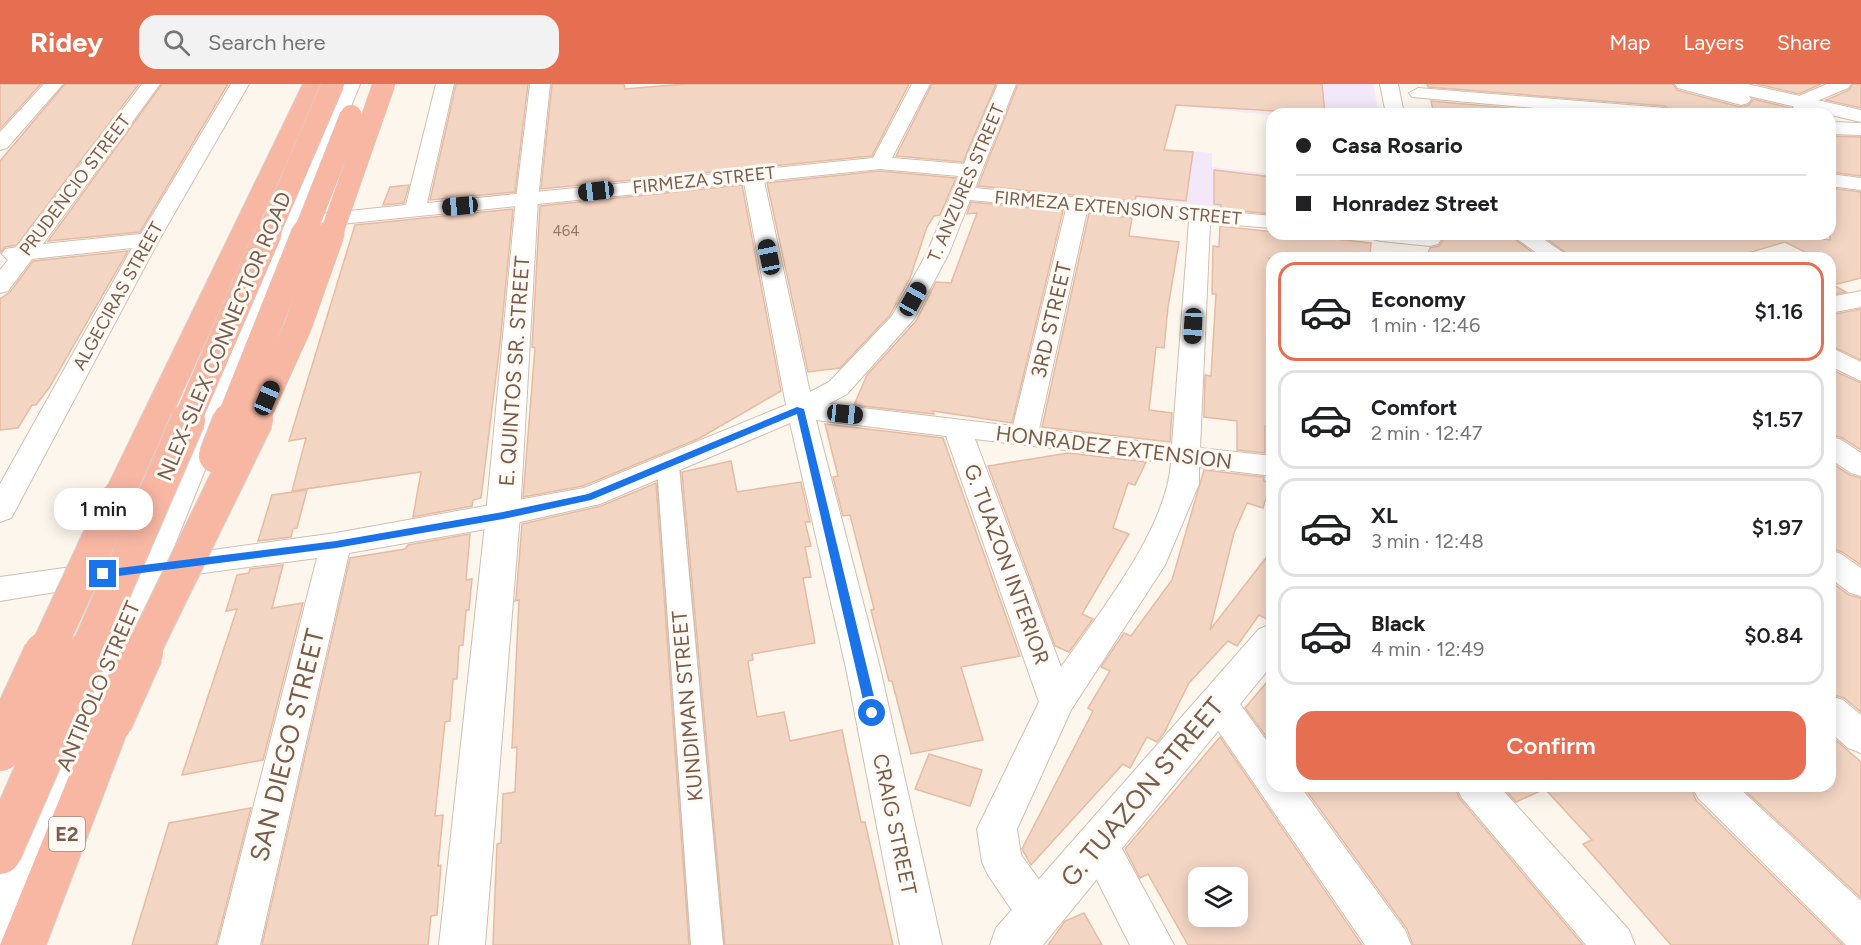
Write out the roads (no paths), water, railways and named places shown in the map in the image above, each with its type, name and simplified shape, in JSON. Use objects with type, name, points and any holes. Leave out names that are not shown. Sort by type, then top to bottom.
[{"type":"highway","points":[[0,750],[313,84]]},
{"type":"highway","name":"NLEX-SLEX CONNECTOR ROAD","points":[[0,853],[333,84]]},
{"type":"highway","name":"NLEX-SLEX CONNECTOR ROAD","points":[[23,945],[363,84]]},
{"type":"highway","points":[[111,722],[169,594],[267,398],[298,326],[384,84]]},
{"type":"street","points":[[0,144],[54,84]]},
{"type":"street","name":"PRUDENCIO STREET","points":[[0,286],[151,84]]},
{"type":"street","name":"ALGECIRAS STREET","points":[[0,511],[148,240],[240,84]]},
{"type":"street","name":"ANTIPOLO STREET","points":[[0,923],[350,84]]},
{"type":"street","points":[[415,210],[445,84]]},
{"type":"street","name":"E. QUINTOS SR. STREET","points":[[462,945],[503,515],[527,199],[540,84]]},
{"type":"street","points":[[880,163],[921,84]]},
{"type":"street","name":"T. ANZURES STREET","points":[[0,589],[336,544],[591,497],[800,409],[838,388],[902,319],[938,254],[965,193],[1007,84]]},
{"type":"street","points":[[1389,84],[1394,108]]},
{"type":"street","points":[[1685,84],[1793,108]]},
{"type":"street","points":[[1722,84],[1796,108]]},
{"type":"street","points":[[1803,108],[1807,98],[1842,84]]},
{"type":"street","points":[[1421,108],[1416,88],[1608,108]]},
{"type":"street","points":[[1836,113],[1861,116]]},
{"type":"street","points":[[1836,122],[1861,128]]},
{"type":"street","points":[[1836,128],[1861,128]]},
{"type":"street","name":"FIRMEZA STREET","points":[[292,223],[880,163],[973,171]]},
{"type":"street","name":"CRAIG STREET","points":[[753,175],[800,409],[863,668],[921,945]]},
{"type":"street","points":[[1836,181],[1861,184]]},
{"type":"street","name":"FIRMEZA EXTENSION STREET","points":[[965,193],[1266,221]]},
{"type":"street","name":"3RD STREET","points":[[1024,436],[1078,203]]},
{"type":"street","name":"G. TUAZON INTERIOR","points":[[1039,914],[1002,862],[997,829],[1057,702],[1149,565],[1184,484],[1200,215]]},
{"type":"street","points":[[0,255],[148,240]]},
{"type":"street","points":[[1412,240],[1432,244]]},
{"type":"street","points":[[1531,240],[1550,252]]},
{"type":"street","points":[[1836,304],[1861,299]]},
{"type":"street","points":[[1836,358],[1861,373]]},
{"type":"street","name":"HONRADEZ EXTENSION","points":[[800,409],[957,426],[1266,465]]},
{"type":"street","name":"G. TUAZON INTERIOR","points":[[957,426],[1057,702]]},
{"type":"street","points":[[1836,450],[1861,466]]},
{"type":"street","name":"KUNDIMAN STREET","points":[[668,466],[707,945]]},
{"type":"street","name":"SAN DIEGO STREET","points":[[239,945],[336,544]]},
{"type":"street","points":[[1836,566],[1861,584]]},
{"type":"street","name":"G. TUAZON STREET","points":[[1013,945],[1266,646]]},
{"type":"street","points":[[1219,703],[1266,770]]},
{"type":"street","points":[[1836,716],[1861,737]]},
{"type":"street","points":[[1282,792],[1390,945]]},
{"type":"street","points":[[1480,792],[1614,945]]},
{"type":"street","points":[[1717,792],[1861,930]]},
{"type":"street","points":[[1098,843],[1153,945]]}]
